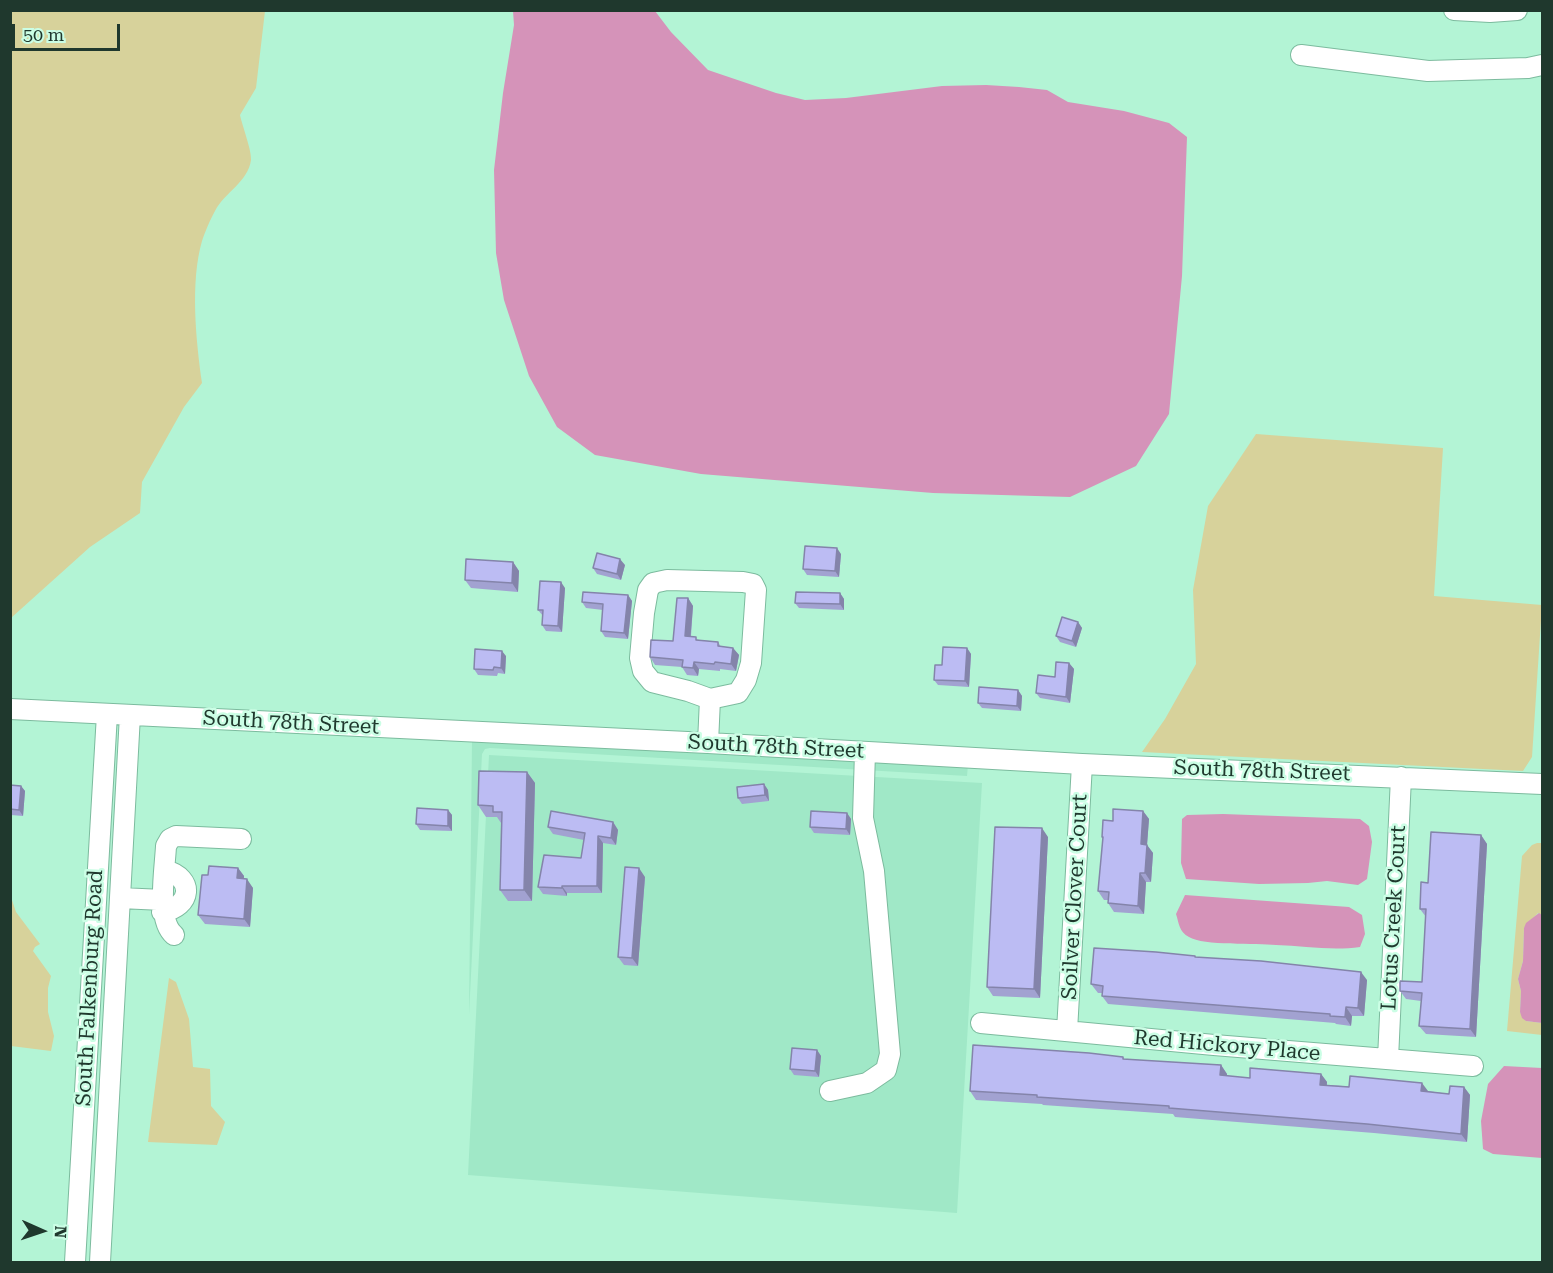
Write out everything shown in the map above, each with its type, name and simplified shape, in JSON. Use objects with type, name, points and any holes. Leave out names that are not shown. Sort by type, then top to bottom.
[{"type":"street","points":[[1454,10],[1490,12],[1517,10]]},
{"type":"street","points":[[1302,55],[1428,71],[1528,68],[1542,65]]},
{"type":"street","points":[[667,580],[743,582],[753,584],[756,590],[751,663],[746,680],[738,693],[710,699],[652,682],[643,671],[640,658],[644,613],[648,590],[653,583],[667,580]]},
{"type":"street","points":[[708,743],[710,699]]},
{"type":"street","name":"South 78th Street","points":[[10,709],[708,743],[1082,764],[1542,784]]},
{"type":"street","name":"South Falkenburg Road","points":[[75,1263],[106,714]]},
{"type":"street","name":"South Falkenburg Road","points":[[100,1263],[130,715]]},
{"type":"street","points":[[830,1092],[867,1083],[886,1070],[890,1054],[874,872],[863,818],[865,752]]},
{"type":"street","name":"Soilver Clover Court","points":[[1067,1031],[1082,764]]},
{"type":"street","name":"Lotus Creek Court","points":[[1388,1059],[1401,777]]},
{"type":"street","points":[[174,935],[168,930],[163,906],[166,846],[170,839],[176,836],[241,839]]},
{"type":"street","points":[[120,898],[163,906]]},
{"type":"street","name":"Red Hickory Place","points":[[981,1023],[1473,1066]]},
{"type":"shaded area","points":[[11,10],[265,11],[256,88],[240,115],[251,156],[249,168],[241,181],[219,204],[203,237],[198,257],[195,312],[202,383],[184,407],[142,482],[140,513],[90,547],[11,618]]},
{"type":"shaded area","points":[[513,11],[655,11],[671,32],[708,70],[776,93],[805,100],[846,98],[942,86],[1019,87],[1047,90],[1068,102],[1124,111],[1169,123],[1187,137],[1182,276],[1169,414],[1136,466],[1070,497],[933,493],[701,474],[595,455],[557,427],[529,376],[504,300],[496,253],[494,170],[514,25]]},
{"type":"shaded area","points":[[1256,434],[1443,448],[1434,596],[1542,605],[1532,757],[1523,771],[1142,752],[1165,719],[1196,664],[1193,590],[1208,506]]},
{"type":"shaded area","points":[[472,740],[968,765],[967,776],[485,749],[482,754],[469,1015]]},
{"type":"shaded area","points":[[489,755],[982,783],[957,1213],[468,1175]]},
{"type":"shaded area","points":[[1223,814],[1360,819],[1369,826],[1372,842],[1367,879],[1358,885],[1327,881],[1259,884],[1186,879],[1181,863],[1182,819],[1187,815]]},
{"type":"shaded area","points":[[1537,843],[1542,843],[1542,915],[1538,913],[1524,928],[1523,961],[1518,979],[1521,991],[1520,1012],[1526,1021],[1542,1023],[1542,1035],[1507,1031],[1522,856]]},
{"type":"shaded area","points":[[1185,895],[1349,907],[1362,915],[1365,934],[1360,947],[1339,949],[1196,940],[1183,933],[1176,914]]},
{"type":"shaded area","points":[[11,897],[16,912],[40,944],[33,951],[51,976],[48,988],[48,1012],[54,1036],[51,1051],[11,1046]]},
{"type":"shaded area","points":[[1539,913],[1542,915],[1542,1023],[1526,1021],[1522,1018],[1518,979],[1523,961],[1524,928],[1526,923]]},
{"type":"shaded area","points":[[169,978],[176,982],[189,1019],[193,1067],[210,1069],[211,1106],[225,1122],[217,1145],[148,1142]]},
{"type":"shaded area","points":[[1504,1066],[1542,1068],[1542,1158],[1493,1154],[1483,1149],[1481,1121],[1488,1084]]},
{"type":"building","points":[[805,546],[837,548],[835,571],[803,569]]},
{"type":"building","points":[[597,553],[620,559],[617,574],[593,568]]},
{"type":"building","points":[[466,559],[513,562],[512,583],[465,580]]},
{"type":"building","points":[[540,581],[561,582],[558,626],[542,625],[543,610],[538,610]]},
{"type":"building","points":[[583,592],[628,595],[624,633],[601,631],[603,604],[582,602]]},
{"type":"building","points":[[796,592],[840,593],[840,604],[795,603]]},
{"type":"building","points":[[677,598],[688,598],[685,636],[696,637],[696,640],[718,642],[718,646],[733,648],[731,664],[694,662],[693,668],[682,667],[683,660],[650,657],[651,640],[673,641]]},
{"type":"building","points":[[1062,617],[1078,622],[1072,641],[1056,636]]},
{"type":"building","points":[[943,647],[967,648],[965,681],[934,680],[935,665],[942,665]]},
{"type":"building","points":[[475,649],[502,651],[501,668],[474,669]]},
{"type":"building","points":[[1056,662],[1069,663],[1066,697],[1036,693],[1038,675],[1055,677]]},
{"type":"building","points":[[979,687],[1018,690],[1017,706],[978,703]]},
{"type":"building","points":[[479,771],[527,772],[524,890],[500,890],[502,812],[493,812],[493,806],[478,805]]},
{"type":"building","points":[[764,784],[765,795],[738,798],[737,787]]},
{"type":"building","points":[[10,785],[21,786],[19,810],[10,809]]},
{"type":"building","points":[[417,808],[448,810],[448,826],[416,824]]},
{"type":"building","points":[[1113,809],[1143,811],[1141,844],[1147,845],[1145,873],[1140,873],[1138,906],[1108,903],[1109,892],[1098,891],[1103,820],[1113,821]]},
{"type":"building","points":[[551,811],[613,822],[611,838],[598,836],[597,886],[538,887],[544,855],[581,858],[585,833],[548,827]]},
{"type":"building","points":[[811,811],[847,813],[846,829],[810,827]]},
{"type":"building","points":[[995,827],[1042,828],[1034,989],[987,987]]},
{"type":"building","points":[[1431,832],[1481,835],[1470,1029],[1419,1026],[1422,993],[1400,991],[1400,981],[1422,982],[1426,909],[1420,909],[1421,882],[1428,883]]},
{"type":"building","points":[[209,866],[238,868],[237,878],[247,879],[244,919],[198,915],[202,875],[208,875]]},
{"type":"building","points":[[625,867],[639,868],[632,958],[618,957]]},
{"type":"building","points":[[1094,948],[1261,961],[1361,972],[1358,1008],[1346,1007],[1345,1017],[1102,996],[1103,986],[1091,984]]},
{"type":"building","points":[[973,1045],[1089,1053],[1123,1057],[1123,1059],[1221,1065],[1220,1075],[1250,1078],[1250,1068],[1321,1074],[1320,1085],[1349,1087],[1350,1076],[1422,1083],[1421,1091],[1449,1094],[1450,1086],[1464,1087],[1461,1134],[1169,1108],[1169,1106],[970,1091]]},
{"type":"building","points":[[792,1048],[817,1050],[815,1071],[790,1069]]}]
